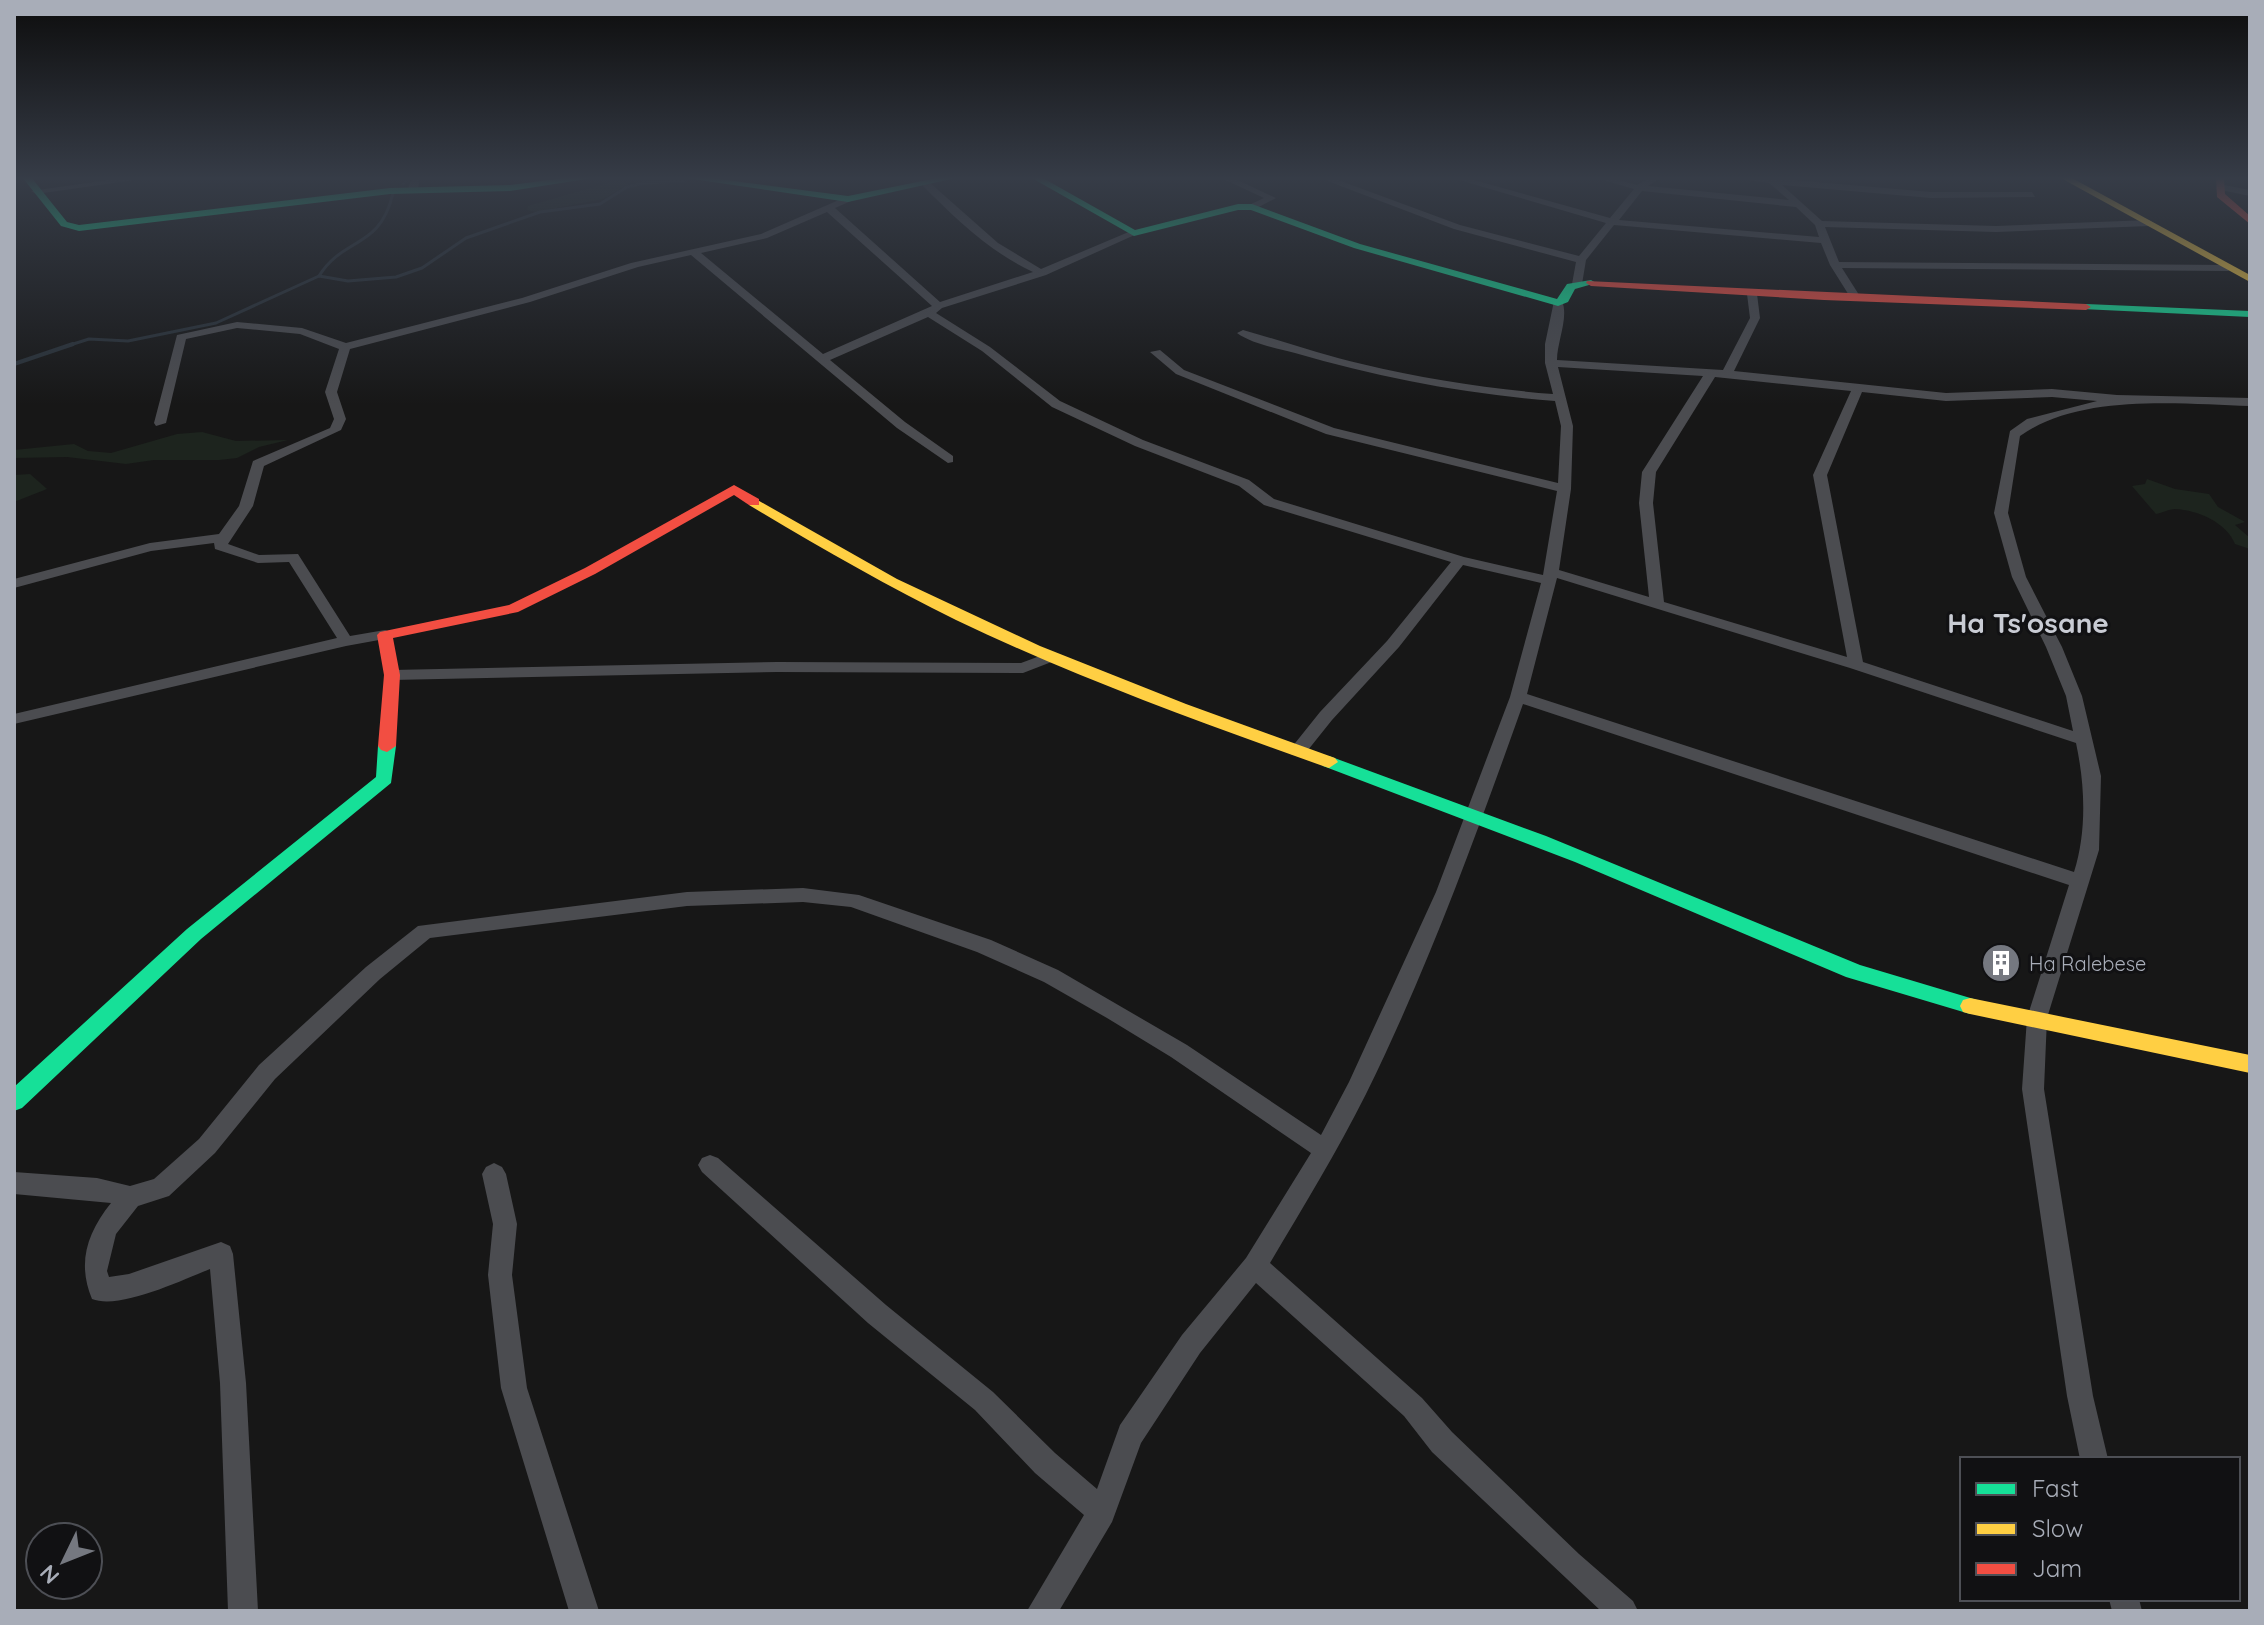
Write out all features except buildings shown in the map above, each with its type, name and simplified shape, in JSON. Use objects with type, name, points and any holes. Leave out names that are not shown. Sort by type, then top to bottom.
[{"type":"street","points":[[160,423],[181,337],[237,325],[302,331],[345,347],[526,300],[591,277],[690,253]]},
{"type":"street","points":[[694,253],[901,425],[948,459]]},
{"type":"street","points":[[875,253],[934,310],[1056,404],[1090,422],[1244,483],[1269,502],[1460,560],[1550,576],[1657,603],[2084,740]]},
{"type":"street","points":[[1006,253],[1042,273]]},
{"type":"street","points":[[824,358],[934,310],[1042,273],[1088,253]]},
{"type":"street","points":[[1380,253],[1519,295],[1558,303],[1564,300],[1571,286],[1577,284],[2250,314]]},
{"type":"street","points":[[1554,253],[1581,260]]},
{"type":"street","points":[[1577,284],[1581,260],[1587,253]]},
{"type":"street","points":[[1830,253],[1856,298]]},
{"type":"street","points":[[2201,253],[2250,279]]},
{"type":"street","points":[[1835,265],[2228,268]]},
{"type":"street","points":[[1727,374],[1755,318],[1752,294]]},
{"type":"street","points":[[1042,1611],[1102,1512],[1130,1435],[1191,1344],[1255,1266],[1325,1150],[1358,1087],[1446,892],[1518,697],[1550,576],[1564,489],[1567,426],[1551,363],[1551,344],[1560,309],[1558,303]]},
{"type":"street","points":[[1243,333],[1310,355],[1385,374],[1517,395],[1558,398]]},
{"type":"street","points":[[345,347],[331,392],[340,419],[335,430],[258,464],[254,490],[239,518],[222,538],[220,546],[233,553],[258,559],[293,557],[346,641]]},
{"type":"street","points":[[1156,352],[1180,372],[1202,382],[1330,431],[1493,474],[1564,489]]},
{"type":"street","points":[[1551,363],[1727,374],[1946,397],[2052,393],[2117,399],[2250,402]]},
{"type":"street","points":[[1657,603],[1651,534],[1645,517],[1645,489],[1649,472],[1711,373]]},
{"type":"street","points":[[1856,665],[1820,475],[1858,387]]},
{"type":"street","points":[[2094,1457],[2080,1396],[2033,1089],[2037,1018],[2082,882],[2093,816],[2092,776],[2074,696],[2019,577],[2001,513],[2014,434],[2031,422],[2117,399]]},
{"type":"street","points":[[14,719],[346,641],[513,609],[590,571],[734,489],[791,527],[990,634],[1475,815],[1866,977],[1956,1003],[2250,1064]]},
{"type":"street","points":[[14,584],[150,547],[222,538]]},
{"type":"street","points":[[1298,751],[1393,644],[1460,560]]},
{"type":"street","points":[[14,1101],[135,984],[215,913],[385,779],[392,675],[385,635]]},
{"type":"street","points":[[392,675],[777,667],[1023,668],[1048,658]]},
{"type":"street","points":[[1518,697],[2082,882]]},
{"type":"street","points":[[14,1183],[97,1189],[130,1197],[161,1188],[207,1146],[267,1072],[373,973],[425,931],[687,899],[803,895],[852,900],[884,908],[984,946],[1051,976],[1153,1035],[1325,1150]]},
{"type":"street","points":[[710,1165],[877,1314],[984,1401],[1045,1463],[1102,1512]]},
{"type":"street","points":[[494,1174],[505,1224],[500,1275],[514,1388],[584,1611]]},
{"type":"street","points":[[130,1197],[105,1229],[95,1271],[101,1290],[129,1286],[221,1254],[233,1383],[243,1611]]},
{"type":"street","points":[[1255,1266],[1413,1407],[1442,1442],[1569,1564],[1623,1611]]},
{"type":"shaded area","points":[[202,432],[236,441],[288,440],[259,447],[237,458],[219,460],[154,460],[126,464],[67,457],[14,458],[14,450],[74,444],[88,451],[111,453],[177,434]]},
{"type":"shaded area","points":[[30,474],[47,489],[14,502],[14,475]]},
{"type":"shaded area","points":[[2147,479],[2175,489],[2209,494],[2218,507],[2245,522],[2235,525],[2250,538],[2250,549],[2235,544],[2219,524],[2202,515],[2175,509],[2156,514],[2132,486],[2145,484]]},
{"type":"waterway","points":[[319,276],[341,253]]},
{"type":"waterway","points":[[319,276],[348,281],[396,277],[422,268],[444,253]]},
{"type":"waterway","points":[[69,345],[89,339],[128,341],[216,323],[319,276]]},
{"type":"waterway","points":[[69,345],[73,344]]},
{"type":"waterway","points":[[14,364],[69,345]]},
{"type":"traffic: fast","points":[[1381,253],[1558,303],[1564,300],[1571,286],[1591,283]]},
{"type":"traffic: fast","points":[[2086,307],[2250,314]]},
{"type":"traffic: fast","points":[[14,1101],[194,934],[385,779],[387,746]]},
{"type":"traffic: fast","points":[[1329,762],[1581,858],[1853,971],[1891,985],[1970,1006]]},
{"type":"traffic: slow","points":[[2202,253],[2250,279]]},
{"type":"traffic: slow","points":[[754,502],[822,544],[962,617],[1106,679],[1329,762]]},
{"type":"traffic: slow","points":[[1970,1006],[2250,1064]]},
{"type":"traffic: jam","points":[[1591,283],[1824,297],[2086,307]]},
{"type":"traffic: jam","points":[[387,746],[392,675],[385,635],[513,609],[590,571],[734,489],[754,502]]},
{"type":"place","name":"Ha Ralebese","points":[[2001,963]]},
{"type":"district","name":"Ha Ts'osane","points":[[2028,622]]}]
